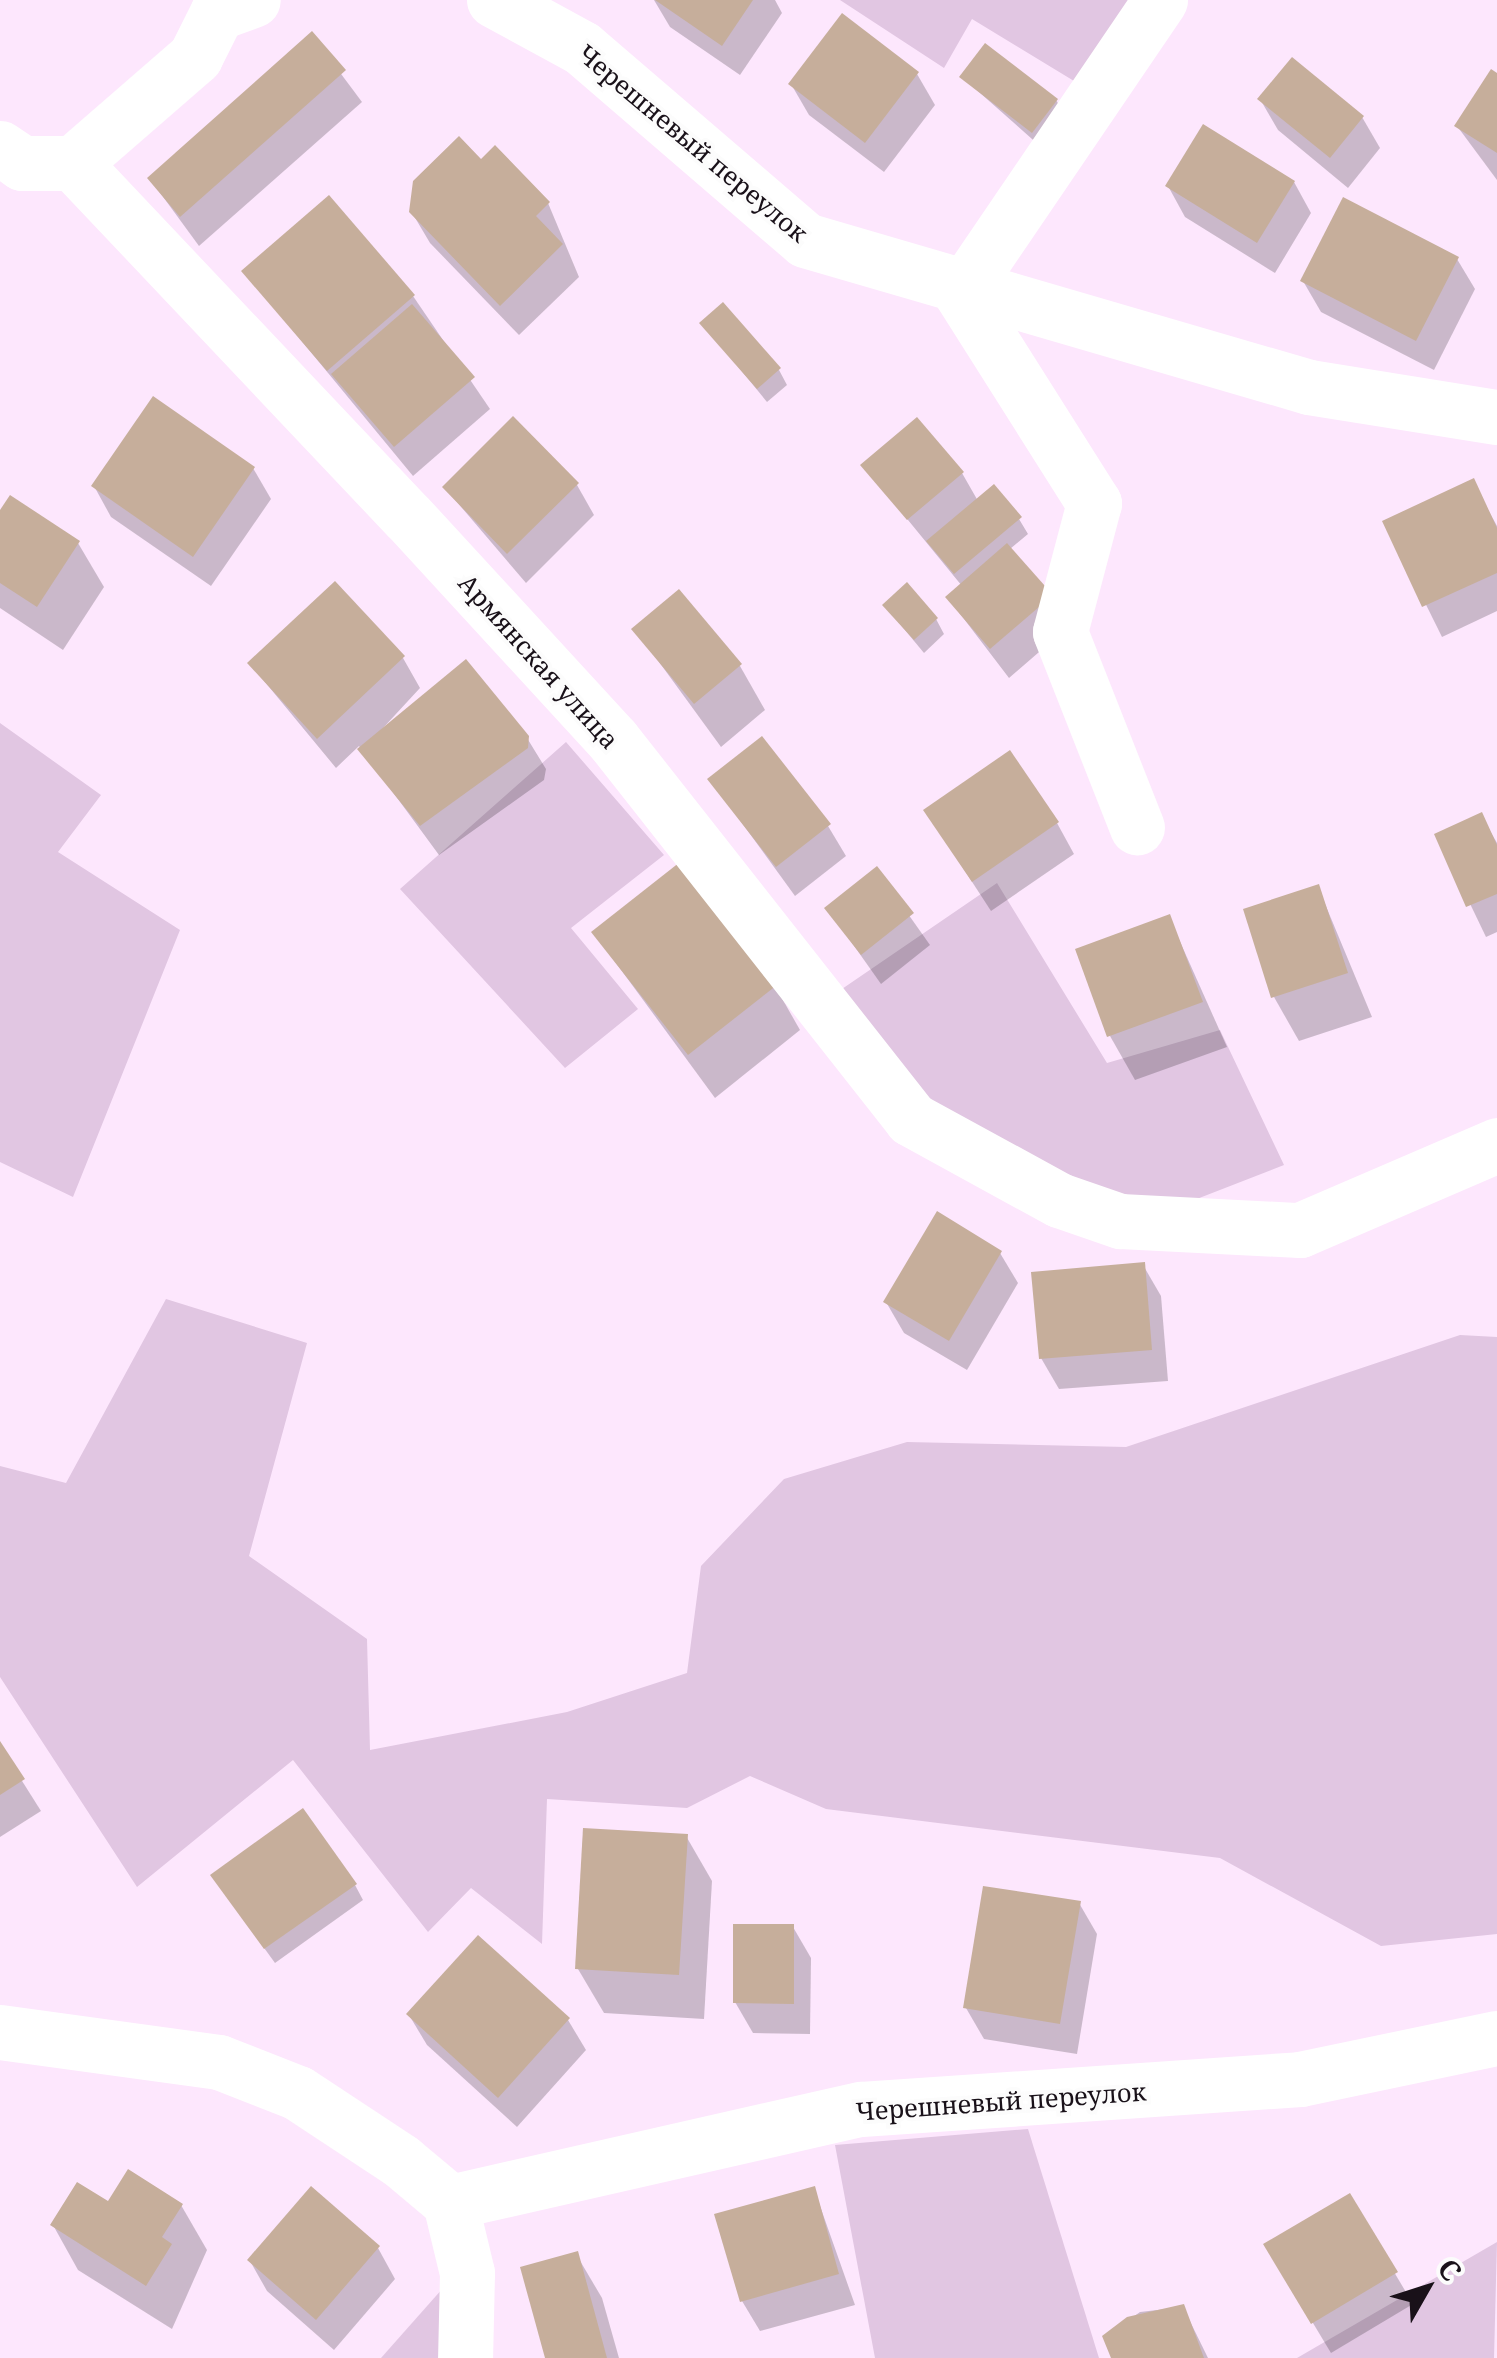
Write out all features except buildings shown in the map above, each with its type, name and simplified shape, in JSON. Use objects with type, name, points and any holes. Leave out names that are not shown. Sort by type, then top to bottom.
[{"type":"street","name":"Черешневый переулок","points":[[494,0],[582,48],[805,240],[961,293],[1309,387],[1497,417]]},
{"type":"street","points":[[1137,827],[1060,632],[1094,503],[961,293],[1160,0]]},
{"type":"street","points":[[0,148],[22,163],[73,163],[195,56],[228,4]]},
{"type":"street","name":"Армянская улица","points":[[73,163],[613,740],[911,1120],[1059,1200],[1120,1221],[1300,1230],[1497,1145]]},
{"type":"street","points":[[0,2032],[219,2062],[298,2093],[450,2202],[467,2273],[465,2358]]},
{"type":"street","name":"Черешневый переулок","points":[[450,2202],[861,2110],[1300,2079],[1497,2038]]},
{"type":"shaded area","points":[[840,0],[1129,0],[1074,81],[972,19],[944,68]]},
{"type":"shaded area","points":[[0,723],[101,795],[58,852],[180,930],[73,1197],[0,1162]]},
{"type":"shaded area","points":[[566,742],[664,855],[571,928],[638,1009],[565,1068],[400,889]]},
{"type":"shaded area","points":[[997,883],[1107,1063],[1220,1030],[1284,1165],[1189,1202],[1063,1194],[936,1113],[839,991]]},
{"type":"shaded area","points":[[166,1299],[307,1343],[249,1556],[367,1639],[370,1750],[567,1712],[687,1673],[701,1566],[784,1479],[907,1442],[1126,1447],[1460,1335],[1497,1337],[1497,1934],[1381,1946],[1220,1858],[826,1809],[750,1776],[687,1808],[547,1799],[542,1944],[471,1888],[428,1932],[293,1760],[137,1887],[0,1677],[0,1466],[66,1483]]},
{"type":"shaded area","points":[[1028,2129],[1099,2358],[875,2358],[835,2145]]},
{"type":"shaded area","points":[[1497,2242],[1494,2358],[1297,2358]]},
{"type":"shaded area","points":[[451,2279],[439,2358],[381,2358]]}]
